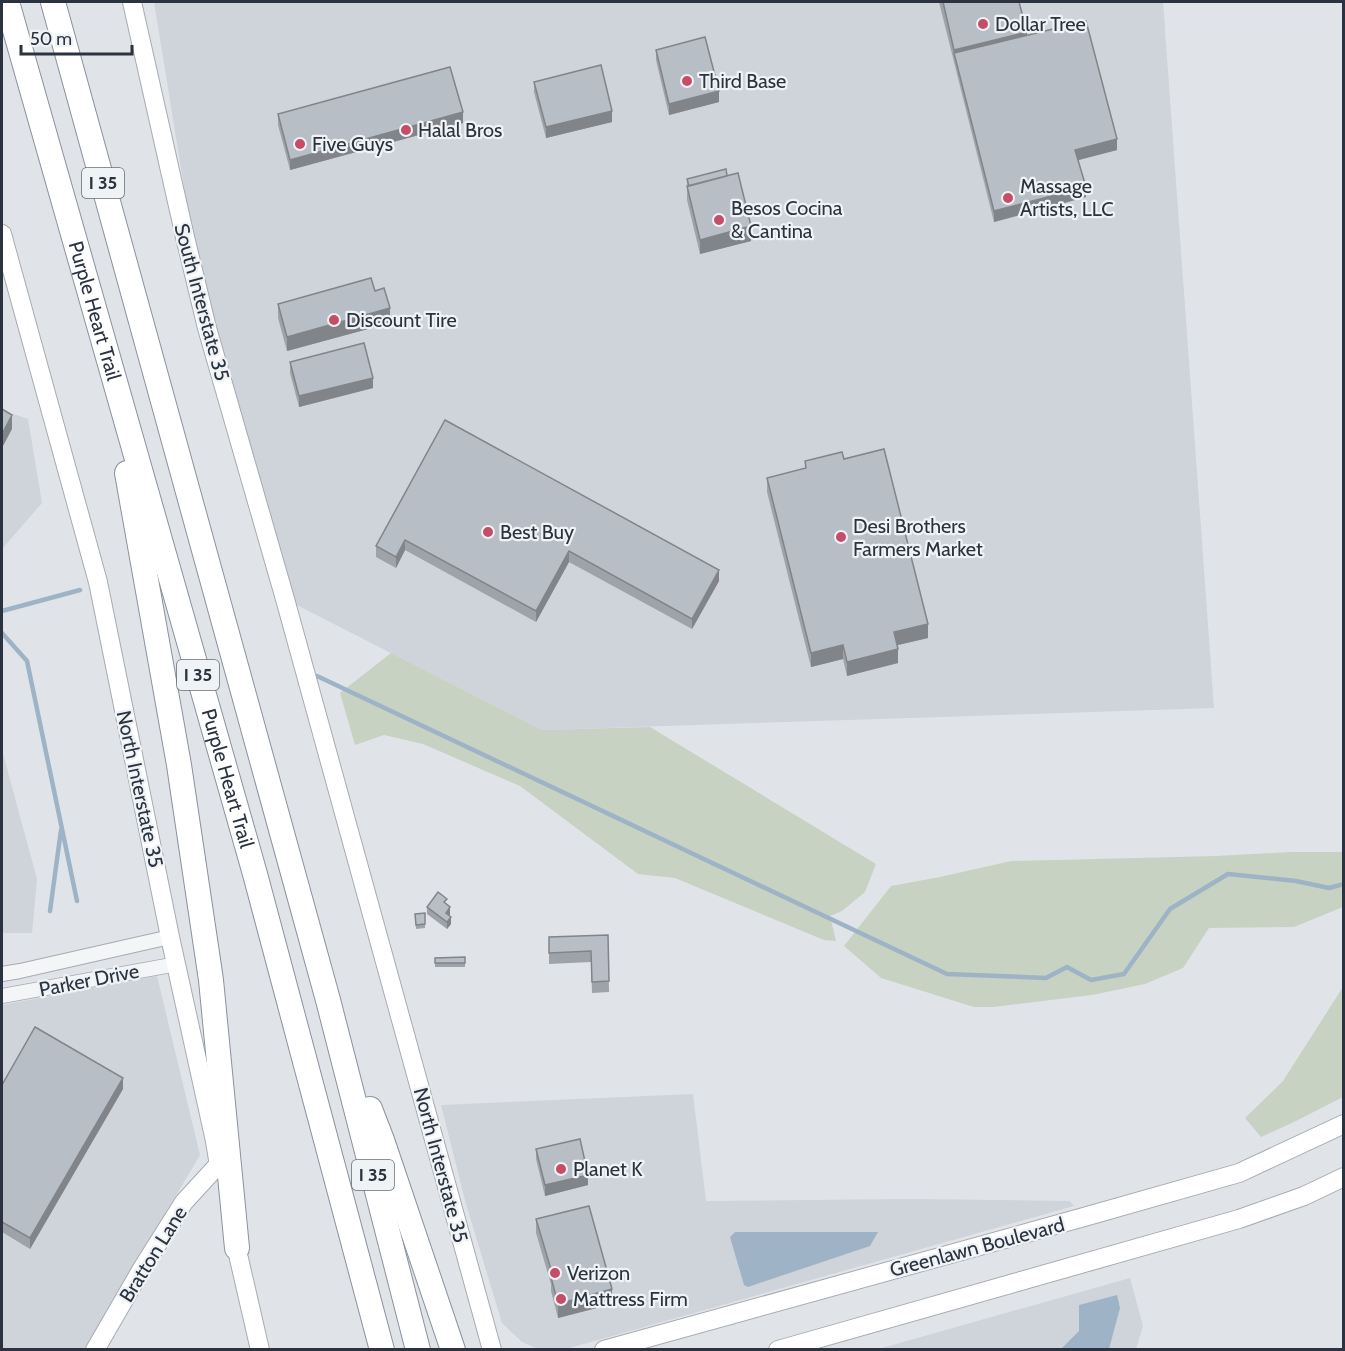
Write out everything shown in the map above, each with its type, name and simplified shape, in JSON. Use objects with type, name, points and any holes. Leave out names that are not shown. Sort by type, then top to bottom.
[{"type":"highway","name":"Purple Heart Trail","points":[[7,2],[255,874],[382,1350]]},
{"type":"highway","name":"Purple Heart Trail","points":[[53,2],[328,1000],[418,1350]]},
{"type":"highway","points":[[104,341],[179,765],[211,980],[237,1248]]},
{"type":"highway","points":[[328,1000],[382,1140],[453,1350]]},
{"type":"main road","name":"South Interstate 35","points":[[132,2],[207,328],[285,599]]},
{"type":"main road","name":"North Interstate 35","points":[[2,234],[98,582],[218,1165],[260,1350]]},
{"type":"main road","name":"North Interstate 35","points":[[285,599],[490,1341]]},
{"type":"main road","name":"Greenlawn Boulevard","points":[[604,1350],[1239,1173],[1344,1124]]},
{"type":"main road","name":"Bratton Lane","points":[[95,1350],[184,1202],[218,1165]]},
{"type":"main road","points":[[778,1350],[1239,1219],[1304,1196],[1344,1177]]},
{"type":"main road","points":[[490,1341],[508,1350]]},
{"type":"street","name":"Parker Drive","points":[[2,974],[170,937]]},
{"type":"street","name":"Parker Drive","points":[[2,996],[177,964]]},
{"type":"shaded area","points":[[154,2],[1163,2],[1214,708],[542,730],[285,599],[207,328]]},
{"type":"shaded area","points":[[2,410],[28,419],[42,503],[2,549]]},
{"type":"shaded area","points":[[2,750],[37,879],[32,933],[2,933]]},
{"type":"shaded area","points":[[157,976],[200,1155],[85,1349],[2,1350],[2,1005]]},
{"type":"shaded area","points":[[693,1094],[706,1201],[910,1199],[1070,1201],[1074,1206],[566,1349],[538,1349],[522,1342],[502,1323],[466,1204],[441,1105]]},
{"type":"shaded area","points":[[1130,1278],[1143,1326],[1136,1349],[875,1350]]},
{"type":"green space","points":[[391,653],[542,730],[650,727],[876,864],[865,892],[842,911],[830,916],[836,941],[824,940],[675,878],[638,874],[520,786],[423,744],[384,735],[355,745],[340,693]]},
{"type":"green space","points":[[1343,852],[1343,907],[1294,927],[1209,928],[1183,968],[1145,984],[1092,995],[993,1007],[974,1007],[881,978],[844,946],[891,886],[1011,861]]},
{"type":"green space","points":[[1343,987],[1343,1097],[1261,1137],[1245,1118],[1283,1081]]},
{"type":"water","points":[[735,1232],[878,1232],[870,1246],[748,1287],[744,1285],[730,1237]]},
{"type":"water","points":[[1117,1295],[1120,1308],[1109,1349],[1057,1349],[1062,1348],[1079,1331],[1079,1305]]},
{"type":"building","name":"Dollar Tree","points":[[943,2],[1019,2],[1027,32],[954,50]]},
{"type":"building","points":[[1086,21],[1117,139],[1075,150],[1086,187],[994,211],[954,53]]},
{"type":"building","name":"Third Base","points":[[705,37],[719,91],[669,104],[656,50]]},
{"type":"building","points":[[601,65],[612,111],[546,127],[534,82]]},
{"type":"building","points":[[450,67],[463,112],[290,160],[278,114]]},
{"type":"building","points":[[726,169],[727,176],[689,186],[687,179]]},
{"type":"building","name":"Besos Cocina & Cantina","points":[[738,173],[751,226],[700,240],[687,186]]},
{"type":"building","points":[[371,278],[375,291],[384,288],[390,308],[287,337],[278,304]]},
{"type":"building","points":[[364,343],[373,378],[299,396],[290,362]]},
{"type":"building","points":[[2,409],[12,415],[2,434]]},
{"type":"building","name":"Best Buy","points":[[445,420],[719,570],[692,619],[569,551],[536,611],[405,540],[396,557],[376,546]]},
{"type":"building","name":"Desi Brothers Farmers Market","points":[[884,449],[928,624],[894,632],[898,649],[847,662],[843,645],[811,653],[767,478],[806,468],[805,461],[842,452],[844,459]]},
{"type":"building","points":[[438,892],[447,899],[444,902],[450,907],[446,913],[451,917],[447,922],[427,907]]},
{"type":"building","points":[[425,913],[425,924],[416,925],[415,914]]},
{"type":"building","points":[[608,935],[609,981],[592,982],[591,951],[549,953],[549,937]]},
{"type":"building","points":[[465,957],[465,963],[435,963],[435,958]]},
{"type":"building","points":[[35,1027],[123,1078],[30,1238],[2,1222],[2,1085]]},
{"type":"building","name":"Planet K","points":[[580,1139],[588,1175],[545,1185],[536,1149]]},
{"type":"building","points":[[589,1206],[612,1289],[558,1304],[551,1277],[553,1276],[536,1219]]},
{"type":"waterway","points":[[2,611],[80,590]]},
{"type":"waterway","points":[[2,633],[27,661],[77,901]]},
{"type":"waterway","points":[[317,676],[947,974],[1046,978],[1067,967],[1091,980],[1124,974],[1170,909],[1228,874],[1296,881],[1329,888],[1344,884]]},
{"type":"waterway","points":[[50,911],[61,830]]},
{"type":"place","name":"Dollar Tree","points":[[983,24]]},
{"type":"place","name":"Third Base","points":[[687,81]]},
{"type":"place","name":"Halal Bros","points":[[406,130]]},
{"type":"place","name":"Five Guys","points":[[300,144]]},
{"type":"place","name":"Massage Artists, LLC","points":[[1008,198]]},
{"type":"place","name":"Besos Cocina & Cantina","points":[[719,220]]},
{"type":"place","name":"Discount Tire","points":[[334,320]]},
{"type":"place","name":"Best Buy","points":[[488,532]]},
{"type":"place","name":"Desi Brothers Farmers Market","points":[[841,537]]},
{"type":"place","name":"Planet K","points":[[561,1169]]},
{"type":"place","name":"Verizon","points":[[555,1273]]},
{"type":"place","name":"Mattress Firm","points":[[561,1299]]}]
